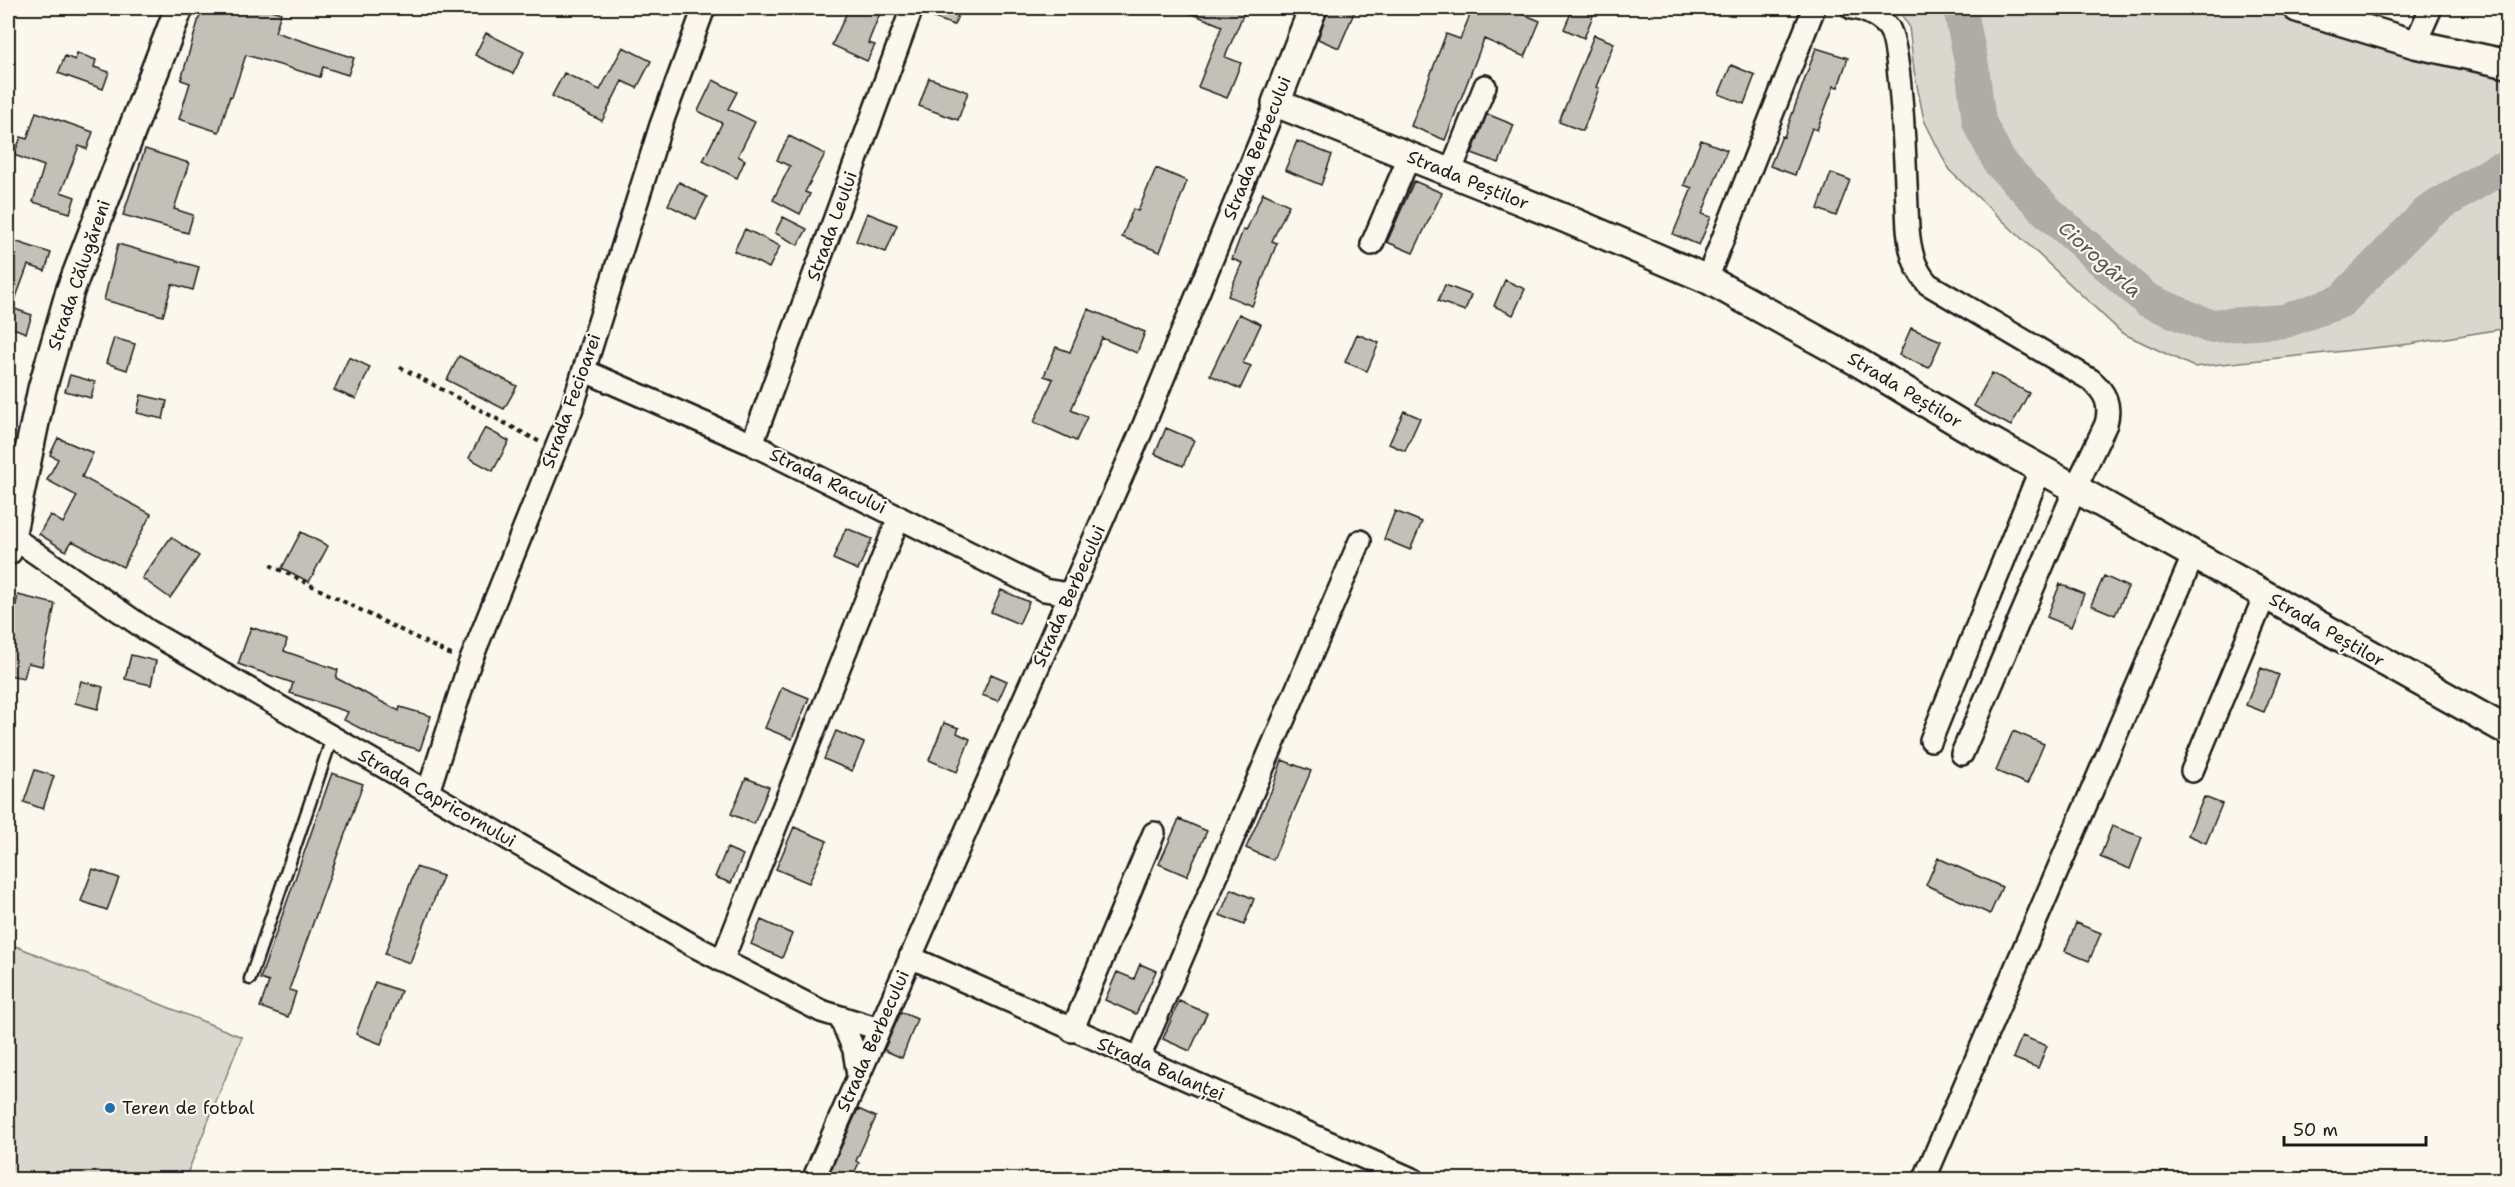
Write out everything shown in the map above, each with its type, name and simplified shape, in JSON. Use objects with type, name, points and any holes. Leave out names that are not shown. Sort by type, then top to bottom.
[{"type":"street","name":"Strada Călugăreni","points":[[9,544],[44,380],[70,291],[179,8]]},
{"type":"street","name":"Strada Fecioarei","points":[[428,792],[469,665],[571,411],[661,125],[704,8]]},
{"type":"street","name":"Strada Leului","points":[[752,444],[912,8]]},
{"type":"street","name":"Strada Berbecului","points":[[813,1179],[1141,432],[1313,8]]},
{"type":"street","points":[[1707,279],[1814,8]]},
{"type":"street","points":[[1852,8],[1877,18],[1890,28],[1896,45],[1908,229],[1910,250],[1917,272],[1928,284],[2091,380],[2099,387],[2108,401],[2109,413],[2106,424],[2076,487],[1962,754]]},
{"type":"street","points":[[2297,8],[2415,44],[2508,64]]},
{"type":"street","points":[[2415,44],[2431,8]]},
{"type":"street","points":[[1450,173],[1485,86]]},
{"type":"street","name":"Strada Peștilor","points":[[1276,102],[1569,220],[1707,279],[1856,361],[1971,430],[2508,731]]},
{"type":"street","points":[[1372,244],[1409,157]]},
{"type":"street","name":"Strada Racului","points":[[585,371],[752,444],[1044,590],[1069,594]]},
{"type":"street","points":[[1931,740],[2041,468]]},
{"type":"street","points":[[722,961],[899,517]]},
{"type":"street","points":[[1138,1060],[1360,541]]},
{"type":"street","name":"Strada Capricornului","points":[[9,544],[147,630],[722,961],[821,1011],[879,1029]]},
{"type":"street","points":[[1924,1179],[2194,554]]},
{"type":"street","points":[[2192,771],[2265,595]]},
{"type":"street","points":[[1072,1031],[1154,833]]},
{"type":"street","name":"Strada Balanței","points":[[910,957],[1072,1031],[1414,1179]]},
{"type":"street","points":[[840,1017],[849,1035],[858,1076]]},
{"type":"lane","points":[[250,979],[332,738]]},
{"type":"path","points":[[400,367],[554,449]]},
{"type":"path","points":[[270,565],[469,665]]},
{"type":"shaded area","points":[[1897,8],[2276,8],[2462,69],[2507,76],[2507,328],[2410,344],[2194,367],[2122,333],[1949,170],[1924,120],[1914,71],[1909,26]]},
{"type":"shaded area","name":"Teren de fotbal","points":[[8,943],[242,1037],[185,1179],[8,1179]]},
{"type":"building","points":[[202,8],[265,8],[281,13],[275,32],[354,58],[348,75],[323,67],[320,77],[246,55],[219,132],[179,119],[190,83],[181,80]]},
{"type":"building","points":[[849,8],[882,8],[868,43],[875,45],[867,61],[832,45]]},
{"type":"building","points":[[924,8],[961,8],[954,25],[923,14]]},
{"type":"building","points":[[1178,8],[1246,8],[1225,57],[1241,63],[1227,98],[1198,87],[1222,26]]},
{"type":"building","points":[[1328,8],[1356,8],[1339,48],[1318,39]]},
{"type":"building","points":[[1473,8],[1508,8],[1540,21],[1525,57],[1484,39],[1445,140],[1411,126],[1446,34],[1460,39]]},
{"type":"building","points":[[1573,8],[1596,8],[1584,38],[1564,29]]},
{"type":"building","points":[[486,33],[524,52],[513,74],[475,55]]},
{"type":"building","points":[[1594,35],[1614,43],[1596,87],[1599,88],[1583,131],[1559,122]]},
{"type":"building","points":[[623,47],[651,61],[637,88],[622,81],[602,121],[552,96],[564,73],[600,90]]},
{"type":"building","points":[[1816,48],[1848,58],[1838,87],[1834,86],[1817,130],[1812,128],[1795,175],[1770,166],[1782,136],[1784,137]]},
{"type":"building","points":[[77,53],[96,60],[94,67],[109,72],[103,89],[58,73],[65,56],[75,60]]},
{"type":"building","points":[[1731,65],[1755,75],[1744,104],[1719,94]]},
{"type":"building","points":[[929,78],[968,92],[958,120],[919,106]]},
{"type":"building","points":[[713,80],[737,92],[728,109],[755,122],[738,156],[745,160],[737,178],[703,161],[722,123],[698,111]]},
{"type":"building","points":[[36,112],[93,132],[87,149],[79,146],[61,192],[75,197],[70,213],[33,202],[44,166],[14,155],[21,137],[27,139]]},
{"type":"building","points":[[1487,114],[1514,125],[1499,163],[1472,153]]},
{"type":"building","points":[[789,136],[825,154],[805,192],[810,194],[800,214],[773,200],[790,166],[777,160]]},
{"type":"building","points":[[1701,140],[1727,150],[1702,214],[1711,217],[1699,245],[1673,234],[1692,188],[1684,185]]},
{"type":"building","points":[[1297,141],[1332,155],[1321,185],[1285,170]]},
{"type":"building","points":[[145,149],[189,163],[174,209],[193,215],[188,233],[123,215]]},
{"type":"building","points":[[1156,168],[1187,181],[1160,252],[1122,237],[1133,209],[1138,211]]},
{"type":"building","points":[[1831,173],[1850,180],[1836,216],[1818,209]]},
{"type":"building","points":[[1414,181],[1442,193],[1413,253],[1387,242]]},
{"type":"building","points":[[679,182],[707,197],[696,219],[668,205]]},
{"type":"building","points":[[1263,193],[1289,205],[1272,241],[1277,243],[1252,306],[1228,296],[1242,263],[1232,259],[1243,230],[1246,231]]},
{"type":"building","points":[[867,213],[897,225],[886,252],[856,241]]},
{"type":"building","points":[[783,217],[807,229],[798,245],[775,233]]},
{"type":"building","points":[[745,229],[780,246],[769,268],[734,251]]},
{"type":"building","points":[[8,239],[51,253],[45,271],[28,265],[12,308],[32,315],[26,333],[8,326]]},
{"type":"building","points":[[118,244],[199,267],[193,290],[172,284],[163,316],[104,300]]},
{"type":"building","points":[[1505,280],[1525,289],[1513,315],[1494,306]]},
{"type":"building","points":[[1445,285],[1471,295],[1465,311],[1438,301]]},
{"type":"building","points":[[1088,309],[1145,332],[1137,353],[1102,338],[1071,410],[1087,417],[1076,441],[1034,422],[1053,379],[1044,376],[1056,347],[1070,352]]},
{"type":"building","points":[[1239,314],[1261,324],[1243,363],[1251,366],[1240,389],[1210,375]]},
{"type":"building","points":[[1911,328],[1941,341],[1929,368],[1899,355]]},
{"type":"building","points":[[1357,334],[1379,343],[1367,371],[1345,362]]},
{"type":"building","points":[[114,338],[135,344],[127,370],[106,363]]},
{"type":"building","points":[[459,356],[517,386],[504,409],[447,380]]},
{"type":"building","points":[[349,357],[370,367],[356,399],[334,390]]},
{"type":"building","points":[[1992,373],[2029,393],[2011,426],[1974,406]]},
{"type":"building","points":[[70,375],[95,382],[91,398],[65,391]]},
{"type":"building","points":[[141,395],[167,401],[163,419],[137,413]]},
{"type":"building","points":[[1404,411],[1420,418],[1405,451],[1389,444]]},
{"type":"building","points":[[485,428],[509,441],[493,471],[469,458]]},
{"type":"building","points":[[1166,428],[1194,440],[1183,466],[1155,454]]},
{"type":"building","points":[[58,438],[93,453],[82,477],[151,514],[123,567],[72,541],[66,551],[39,534],[50,515],[63,523],[77,496],[47,480],[58,459],[50,455]]},
{"type":"building","points":[[1395,511],[1422,522],[1410,550],[1384,539]]},
{"type":"building","points":[[846,528],[872,539],[858,570],[833,559]]},
{"type":"building","points":[[301,532],[328,546],[309,582],[282,568]]},
{"type":"building","points":[[171,537],[199,556],[170,598],[142,578]]},
{"type":"building","points":[[2104,576],[2128,587],[2115,615],[2091,605]]},
{"type":"building","points":[[2060,584],[2084,594],[2071,627],[2047,617]]},
{"type":"building","points":[[1001,590],[1029,602],[1019,624],[991,612]]},
{"type":"building","points":[[18,595],[55,604],[42,666],[28,663],[24,678],[8,675],[8,641]]},
{"type":"building","points":[[251,627],[287,640],[284,651],[338,670],[336,678],[399,711],[400,707],[431,716],[420,750],[379,738],[344,720],[348,712],[290,693],[293,683],[238,664]]},
{"type":"building","points":[[131,655],[156,661],[151,685],[125,679]]},
{"type":"building","points":[[2261,668],[2279,675],[2264,712],[2246,705]]},
{"type":"building","points":[[991,674],[1007,681],[998,701],[982,695]]},
{"type":"building","points":[[81,681],[103,687],[98,709],[75,703]]},
{"type":"building","points":[[782,687],[809,698],[792,739],[765,728]]},
{"type":"building","points":[[944,723],[959,728],[957,733],[970,739],[957,772],[929,760]]},
{"type":"building","points":[[836,731],[864,743],[852,771],[824,759]]},
{"type":"building","points":[[2013,731],[2044,744],[2027,784],[1996,771]]},
{"type":"building","points":[[1282,760],[1311,771],[1273,860],[1246,848],[1273,787]]},
{"type":"building","points":[[35,770],[54,776],[43,809],[24,802]]},
{"type":"building","points":[[332,773],[363,784],[289,990],[296,992],[288,1017],[260,1007],[269,982],[260,979]]},
{"type":"building","points":[[746,778],[769,787],[754,824],[731,814]]},
{"type":"building","points":[[2204,797],[2222,804],[2206,843],[2188,835]]},
{"type":"building","points":[[1179,819],[1207,831],[1187,876],[1159,864]]},
{"type":"building","points":[[2112,826],[2142,837],[2130,869],[2100,857]]},
{"type":"building","points":[[794,827],[827,841],[809,883],[776,869]]},
{"type":"building","points":[[727,848],[743,855],[731,883],[715,877]]},
{"type":"building","points":[[1938,858],[2002,887],[1990,914],[1926,885]]},
{"type":"building","points":[[416,867],[443,876],[410,963],[385,954]]},
{"type":"building","points":[[93,869],[119,878],[107,910],[81,901]]},
{"type":"building","points":[[1231,889],[1254,899],[1244,925],[1220,915]]},
{"type":"building","points":[[761,920],[792,934],[782,958],[751,944]]},
{"type":"building","points":[[2076,923],[2101,933],[2089,961],[2065,951]]},
{"type":"building","points":[[1140,964],[1156,971],[1136,1014],[1105,1000],[1117,972],[1134,979]]},
{"type":"building","points":[[375,982],[401,991],[381,1044],[356,1034]]},
{"type":"building","points":[[1179,1001],[1207,1013],[1190,1051],[1163,1039]]},
{"type":"building","points":[[901,1012],[917,1019],[902,1058],[884,1050]]},
{"type":"building","points":[[2022,1036],[2047,1046],[2038,1068],[2013,1058]]},
{"type":"building","points":[[858,1109],[876,1117],[856,1161],[859,1163],[851,1179],[827,1179]]},
{"type":"waterway","name":"Ciorogârla","points":[[1960,8],[1972,66],[1979,122],[2000,163],[2049,213],[2147,300],[2209,326],[2285,321],[2341,301],[2428,212],[2497,170],[2508,171]]},
{"type":"place","name":"Teren de fotbal","points":[[110,1108]]}]
